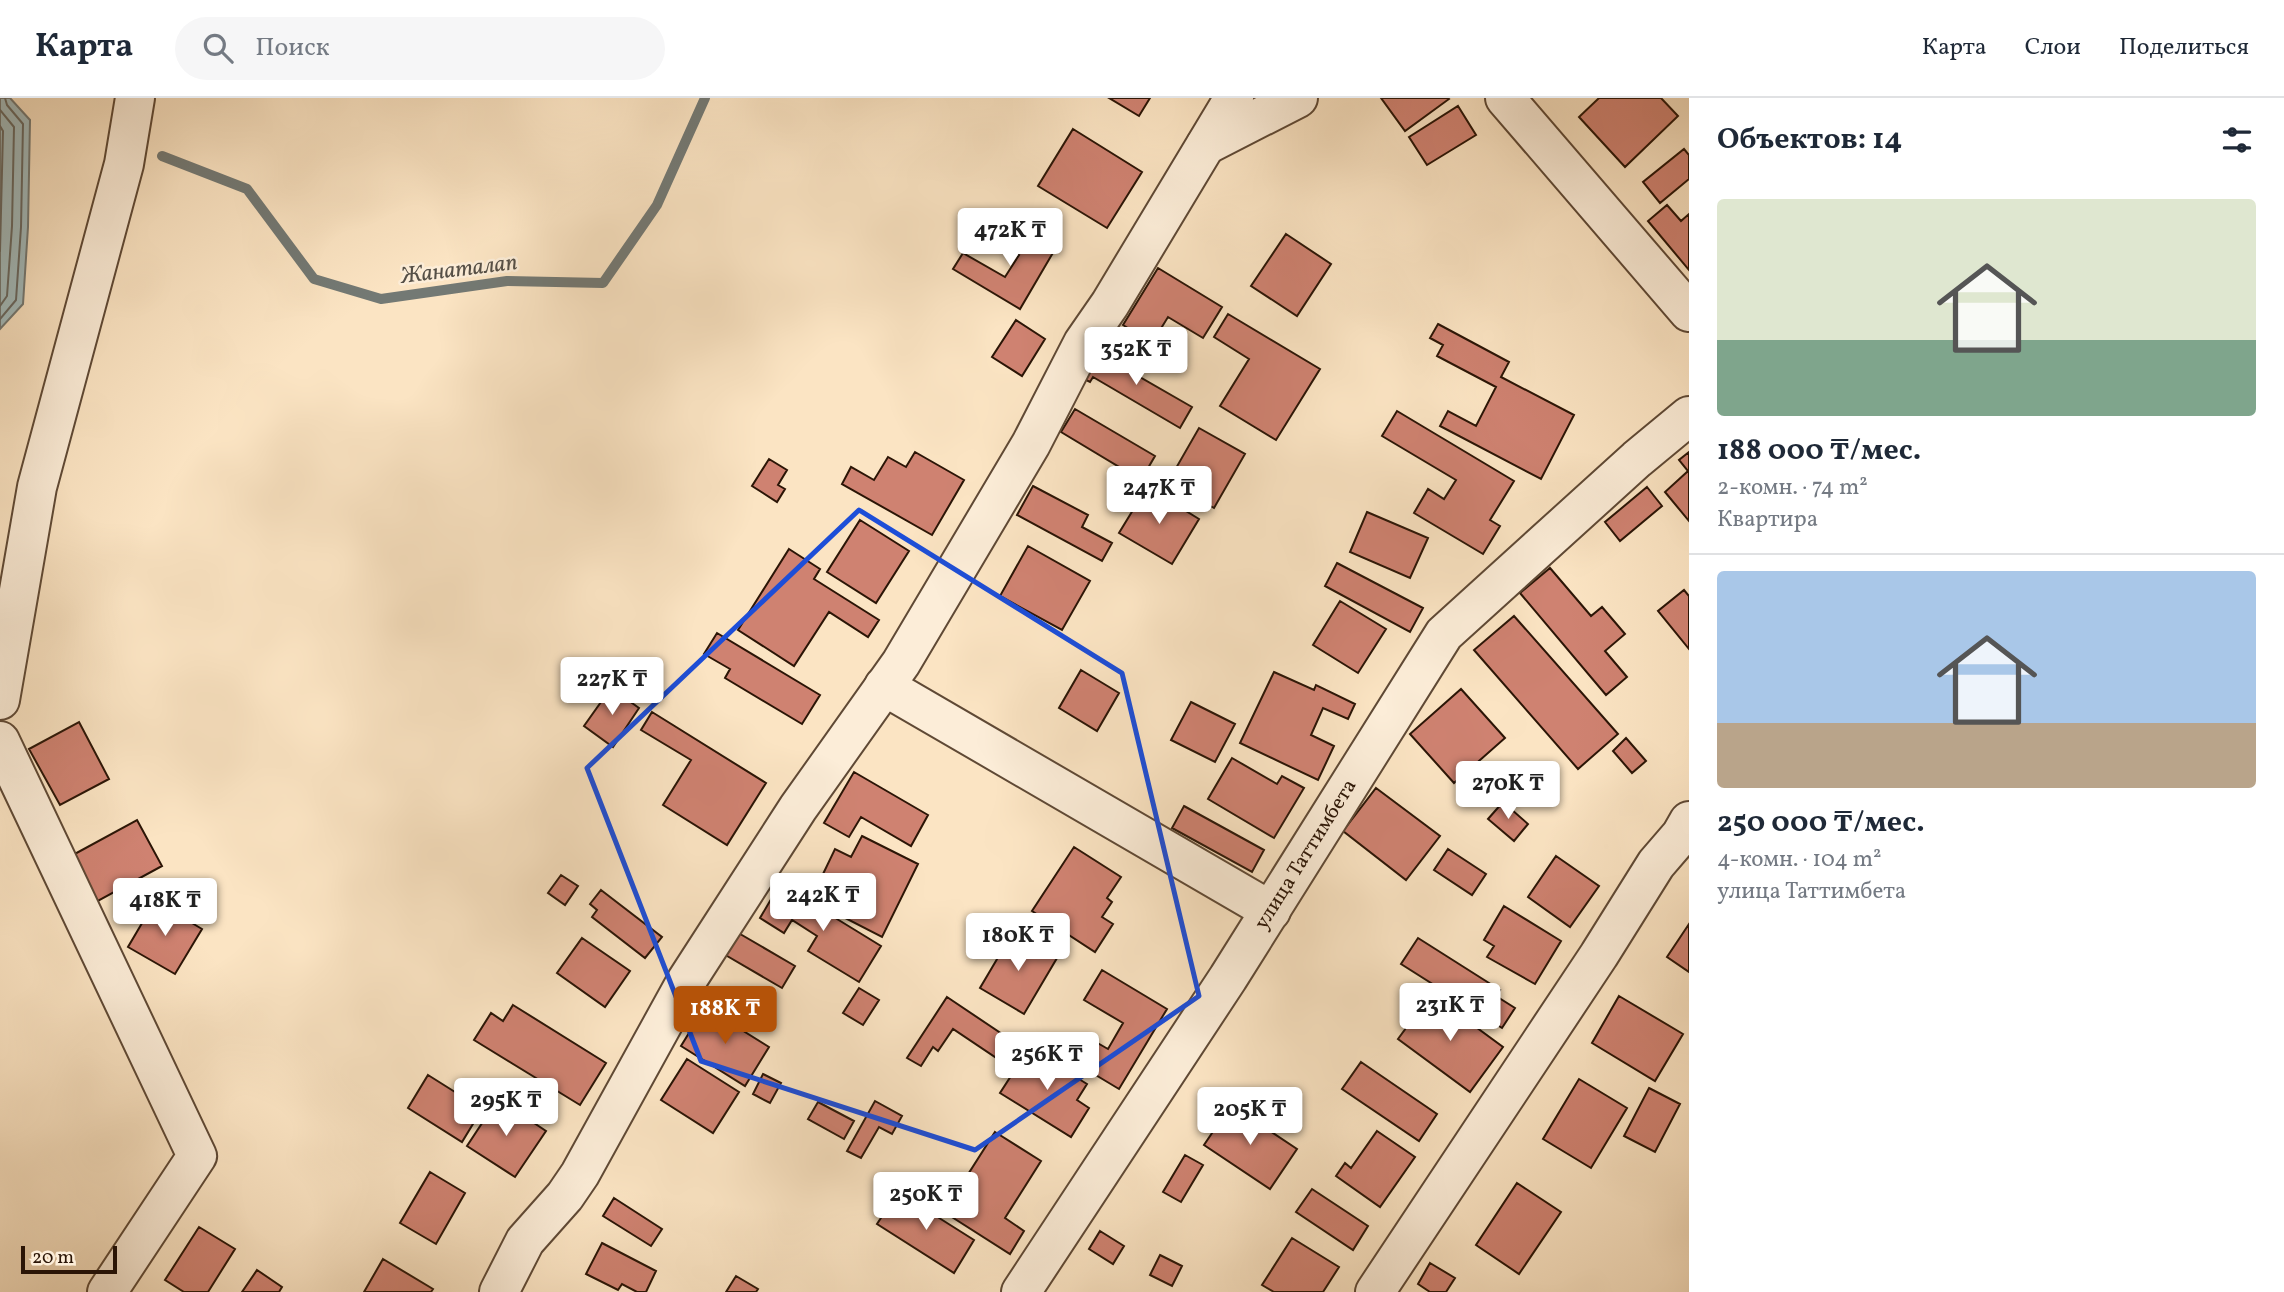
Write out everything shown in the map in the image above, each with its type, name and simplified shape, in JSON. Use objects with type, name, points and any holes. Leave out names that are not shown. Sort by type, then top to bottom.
[{"type":"street","points":[[0,700],[37,487],[124,164],[135,98]]},
{"type":"street","points":[[499,1292],[525,1241],[565,1196],[580,1174],[687,980],[798,808],[901,663],[1031,444],[1083,343],[1111,304],[1234,98]]},
{"type":"street","points":[[1206,145],[1298,98]]},
{"type":"street","points":[[1510,100],[1689,312]]},
{"type":"street","name":"улица Таттимбета","points":[[1021,1292],[1271,911],[1444,634],[1637,459],[1689,416]]},
{"type":"street","points":[[884,686],[1271,911]]},
{"type":"street","points":[[0,741],[197,1156],[107,1292]]},
{"type":"street","points":[[1375,1292],[1599,956],[1657,864],[1689,821]]},
{"type":"highlighted area","points":[[859,510],[1122,673],[1199,996],[975,1150],[701,1061],[587,768]]},
{"type":"water","points":[[0,98],[10,98],[30,120],[23,304],[0,329]]},
{"type":"building","points":[[1109,98],[1150,98],[1139,116]]},
{"type":"building","points":[[1381,98],[1448,98],[1449,99],[1405,131]]},
{"type":"building","points":[[1599,98],[1661,98],[1678,116],[1625,167],[1579,117]]},
{"type":"building","points":[[1458,106],[1476,135],[1427,165],[1409,137]]},
{"type":"building","points":[[1073,129],[1142,172],[1107,228],[1038,186]]},
{"type":"building","points":[[1684,149],[1689,155],[1689,179],[1660,203],[1643,182]]},
{"type":"building","points":[[1667,205],[1681,221],[1689,214],[1689,270],[1648,221]]},
{"type":"building","points":[[1009,224],[1054,251],[1020,309],[953,269],[963,253],[1005,277],[1019,255],[998,242]]},
{"type":"building","points":[[1286,234],[1331,264],[1297,316],[1251,286]]},
{"type":"building","points":[[1158,268],[1222,307],[1203,338],[1168,317],[1152,343],[1123,325]]},
{"type":"building","points":[[1228,314],[1320,369],[1276,440],[1220,406],[1249,359],[1214,337]]},
{"type":"building","points":[[1016,320],[1045,339],[1022,376],[992,357]]},
{"type":"building","points":[[1438,324],[1509,362],[1501,377],[1574,415],[1541,479],[1440,426],[1448,411],[1476,426],[1496,387],[1437,356],[1443,345],[1430,338]]},
{"type":"building","points":[[1111,351],[1136,366],[1133,373],[1192,407],[1180,428],[1093,377],[1090,382],[1080,377],[1094,353],[1105,359]]},
{"type":"building","points":[[1075,409],[1155,456],[1141,480],[1061,432]]},
{"type":"building","points":[[1397,411],[1514,481],[1490,520],[1500,526],[1483,554],[1414,513],[1428,489],[1444,499],[1456,480],[1382,436]]},
{"type":"building","points":[[1199,428],[1245,454],[1214,508],[1168,482]]},
{"type":"building","points":[[915,452],[964,480],[932,535],[842,484],[851,467],[874,480],[888,457],[906,467]]},
{"type":"building","points":[[1689,452],[1689,521],[1665,492],[1688,471],[1679,460]]},
{"type":"building","points":[[769,459],[787,470],[778,485],[785,489],[777,502],[752,486]]},
{"type":"building","points":[[1033,486],[1088,515],[1082,527],[1112,543],[1102,561],[1017,515]]},
{"type":"building","points":[[1147,487],[1199,519],[1172,564],[1119,533]]},
{"type":"building","points":[[1647,487],[1662,506],[1620,541],[1605,522]]},
{"type":"building","points":[[1367,512],[1428,538],[1410,578],[1350,552]]},
{"type":"building","points":[[860,520],[909,551],[876,603],[827,572]]},
{"type":"building","points":[[1028,546],[1090,581],[1062,630],[1000,596]]},
{"type":"building","points":[[789,549],[820,569],[814,579],[879,620],[868,637],[829,612],[794,666],[738,630]]},
{"type":"building","points":[[1337,563],[1423,608],[1410,632],[1325,586]]},
{"type":"building","points":[[1550,568],[1591,616],[1602,607],[1625,634],[1605,651],[1627,677],[1606,695],[1520,593]]},
{"type":"building","points":[[1684,590],[1689,596],[1689,649],[1658,611]]},
{"type":"building","points":[[1340,601],[1386,629],[1358,673],[1313,645]]},
{"type":"building","points":[[1514,616],[1618,734],[1578,769],[1474,650]]},
{"type":"building","points":[[717,633],[820,695],[802,724],[725,678],[730,669],[704,654]]},
{"type":"building","points":[[1081,670],[1119,693],[1097,731],[1059,708]]},
{"type":"building","points":[[1274,672],[1314,690],[1316,685],[1355,704],[1348,719],[1323,708],[1311,735],[1334,746],[1318,780],[1240,743]]},
{"type":"building","points":[[611,688],[639,708],[613,747],[584,726]]},
{"type":"building","points":[[1461,689],[1505,738],[1454,783],[1410,734]]},
{"type":"building","points":[[1191,702],[1235,724],[1215,762],[1171,740]]},
{"type":"building","points":[[652,712],[766,783],[727,845],[663,805],[691,760],[641,730]]},
{"type":"building","points":[[79,722],[109,779],[60,805],[29,749]]},
{"type":"building","points":[[1626,738],[1646,761],[1632,773],[1613,751]]},
{"type":"building","points":[[1232,758],[1277,784],[1282,776],[1304,788],[1274,838],[1208,799]]},
{"type":"building","points":[[854,772],[928,815],[911,846],[861,817],[849,837],[824,823]]},
{"type":"building","points":[[1376,788],[1440,836],[1406,880],[1343,831]]},
{"type":"building","points":[[1503,802],[1528,824],[1514,841],[1488,819]]},
{"type":"building","points":[[1184,806],[1264,850],[1252,872],[1172,828]]},
{"type":"building","points":[[137,820],[162,866],[96,902],[71,856]]},
{"type":"building","points":[[862,836],[918,864],[882,937],[818,904],[832,878],[823,874],[835,849],[851,857]]},
{"type":"building","points":[[1074,847],[1121,877],[1107,898],[1112,902],[1102,917],[1113,924],[1095,952],[1032,911]]},
{"type":"building","points":[[1448,849],[1486,874],[1472,895],[1434,870]]},
{"type":"building","points":[[1556,856],[1599,886],[1570,927],[1528,897]]},
{"type":"building","points":[[561,875],[578,886],[565,905],[548,893]]},
{"type":"building","points":[[780,884],[881,946],[859,982],[808,951],[817,936],[792,920],[784,933],[760,918]]},
{"type":"building","points":[[601,890],[662,937],[645,958],[592,917],[597,910],[590,904]]},
{"type":"building","points":[[155,901],[202,929],[175,974],[128,947]]},
{"type":"building","points":[[1504,906],[1561,941],[1535,984],[1487,957],[1494,946],[1484,940]]},
{"type":"building","points":[[1689,924],[1689,972],[1667,957]]},
{"type":"building","points":[[735,931],[795,966],[782,988],[722,953]]},
{"type":"building","points":[[1013,932],[1057,958],[1024,1014],[980,988]]},
{"type":"building","points":[[582,938],[630,971],[605,1007],[557,973]]},
{"type":"building","points":[[1418,938],[1500,990],[1496,996],[1515,1008],[1502,1028],[1401,964]]},
{"type":"building","points":[[1102,970],[1167,1009],[1119,1089],[1079,1065],[1094,1041],[1108,1049],[1123,1023],[1084,1000]]},
{"type":"building","points":[[859,988],[879,1000],[863,1025],[843,1013]]},
{"type":"building","points":[[1431,994],[1503,1047],[1470,1092],[1398,1039]]},
{"type":"building","points":[[1619,996],[1683,1034],[1655,1081],[1592,1043]]},
{"type":"building","points":[[947,997],[1011,1040],[998,1059],[953,1029],[938,1051],[933,1047],[921,1066],[907,1058]]},
{"type":"building","points":[[513,1005],[606,1063],[580,1105],[474,1040],[491,1013],[503,1021]]},
{"type":"building","points":[[705,1007],[769,1047],[745,1086],[681,1046]]},
{"type":"building","points":[[1029,1048],[1087,1084],[1077,1100],[1089,1108],[1071,1137],[1000,1093]]},
{"type":"building","points":[[687,1059],[739,1092],[713,1133],[661,1100]]},
{"type":"building","points":[[1361,1062],[1437,1114],[1419,1141],[1342,1089]]},
{"type":"building","points":[[763,1074],[781,1083],[770,1103],[753,1094]]},
{"type":"building","points":[[428,1075],[482,1109],[462,1142],[408,1108]]},
{"type":"building","points":[[1579,1079],[1627,1108],[1591,1168],[1543,1139]]},
{"type":"building","points":[[1649,1088],[1680,1104],[1655,1152],[1624,1136]]},
{"type":"building","points":[[498,1099],[546,1131],[515,1177],[467,1146]]},
{"type":"building","points":[[875,1101],[902,1116],[892,1134],[879,1127],[861,1158],[847,1151]]},
{"type":"building","points":[[818,1102],[854,1121],[844,1139],[808,1119]]},
{"type":"building","points":[[1231,1105],[1297,1149],[1270,1189],[1204,1145]]},
{"type":"building","points":[[1377,1131],[1415,1157],[1380,1207],[1336,1176],[1345,1163],[1351,1168]]},
{"type":"building","points":[[995,1132],[1041,1161],[1005,1218],[1024,1231],[1010,1254],[944,1212]]},
{"type":"building","points":[[1185,1155],[1203,1165],[1181,1202],[1163,1192]]},
{"type":"building","points":[[430,1172],[465,1193],[436,1244],[400,1223]]},
{"type":"building","points":[[1517,1183],[1561,1212],[1519,1274],[1476,1245]]},
{"type":"building","points":[[1312,1189],[1368,1226],[1353,1250],[1296,1212]]},
{"type":"building","points":[[898,1192],[974,1240],[954,1273],[877,1224]]},
{"type":"building","points":[[614,1198],[662,1229],[651,1246],[603,1216]]},
{"type":"building","points":[[199,1227],[235,1249],[208,1292],[184,1292],[165,1280]]},
{"type":"building","points":[[1100,1231],[1124,1246],[1113,1264],[1089,1249]]},
{"type":"building","points":[[1292,1238],[1339,1267],[1323,1292],[1274,1292],[1262,1285]]},
{"type":"building","points":[[602,1243],[656,1271],[646,1292],[637,1292],[622,1284],[618,1290],[586,1274]]},
{"type":"building","points":[[1160,1255],[1182,1266],[1172,1286],[1150,1275]]},
{"type":"building","points":[[383,1259],[433,1289],[431,1292],[364,1292]]},
{"type":"building","points":[[1430,1263],[1455,1278],[1446,1292],[1430,1292],[1418,1284]]},
{"type":"building","points":[[257,1270],[282,1287],[279,1292],[242,1292]]},
{"type":"building","points":[[736,1276],[758,1289],[756,1292],[726,1292]]},
{"type":"waterway","name":"Жанаталап","points":[[162,156],[247,189],[314,279],[381,299],[507,281],[603,283],[657,205],[705,98]]}]
